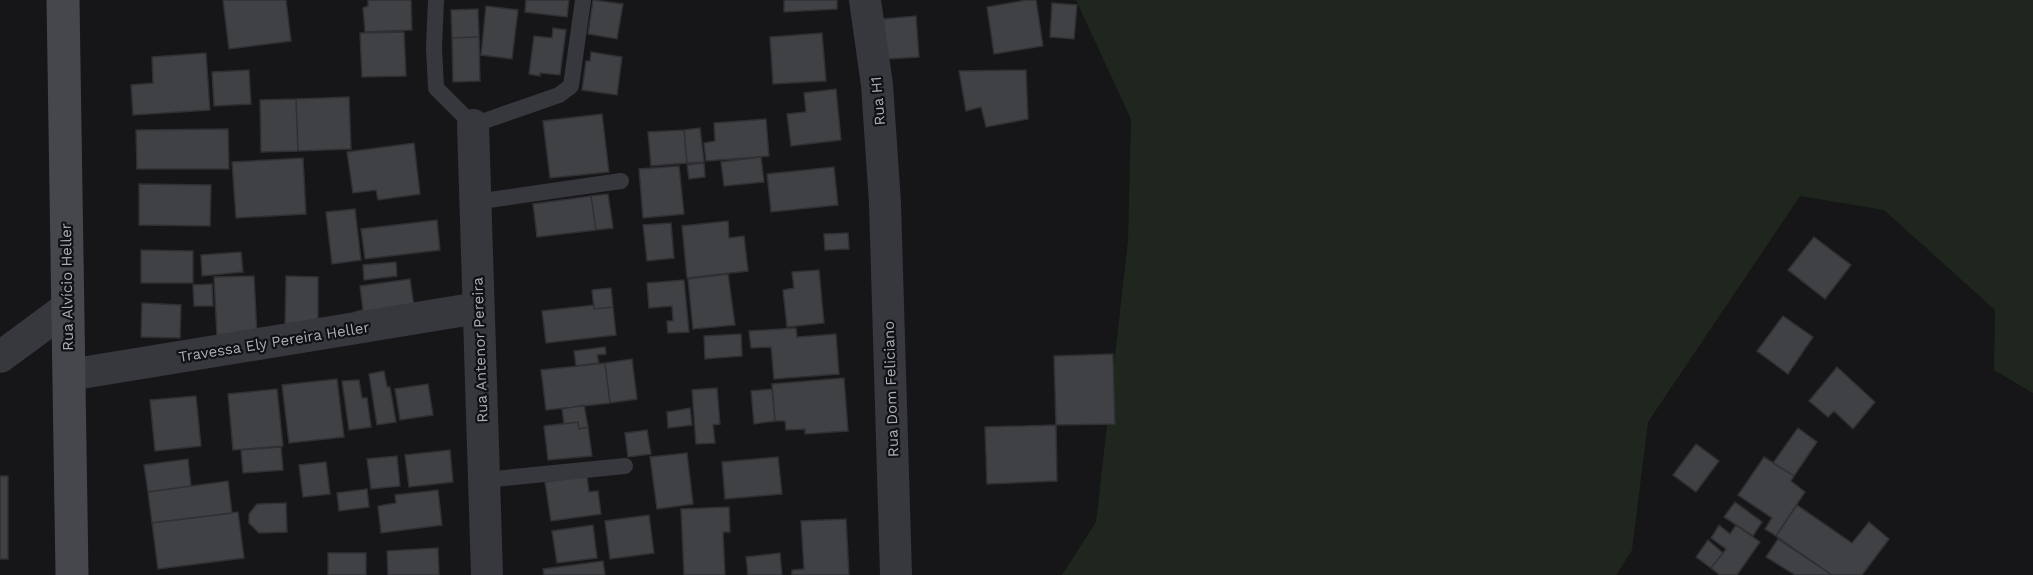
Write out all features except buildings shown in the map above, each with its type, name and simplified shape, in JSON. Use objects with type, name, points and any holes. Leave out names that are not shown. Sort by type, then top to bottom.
[{"type":"street","name":"Rua Alvício Heller","points":[[63,0],[72,575]]},
{"type":"street","name":"Rua H1","points":[[865,0],[877,85],[885,203]]},
{"type":"street","name":"Rua Antenor Pereira","points":[[473,125],[487,575]]},
{"type":"street","name":"Rua Dom Feliciano","points":[[885,203],[896,575]]},
{"type":"street","points":[[0,357],[68,307]]},
{"type":"street","name":"Travessa Ely Pereira Heller","points":[[69,375],[478,308]]},
{"type":"lane","points":[[436,0],[434,48],[436,88],[473,125],[559,95],[571,86],[583,0]]},
{"type":"lane","points":[[475,202],[621,181]]},
{"type":"lane","points":[[484,480],[625,466]]},
{"type":"shaded area","points":[[1076,0],[2033,0],[2033,393],[1994,370],[1995,310],[1884,210],[1800,196],[1648,422],[1632,550],[1616,575],[1062,575],[1096,522],[1128,241],[1131,119]]}]
